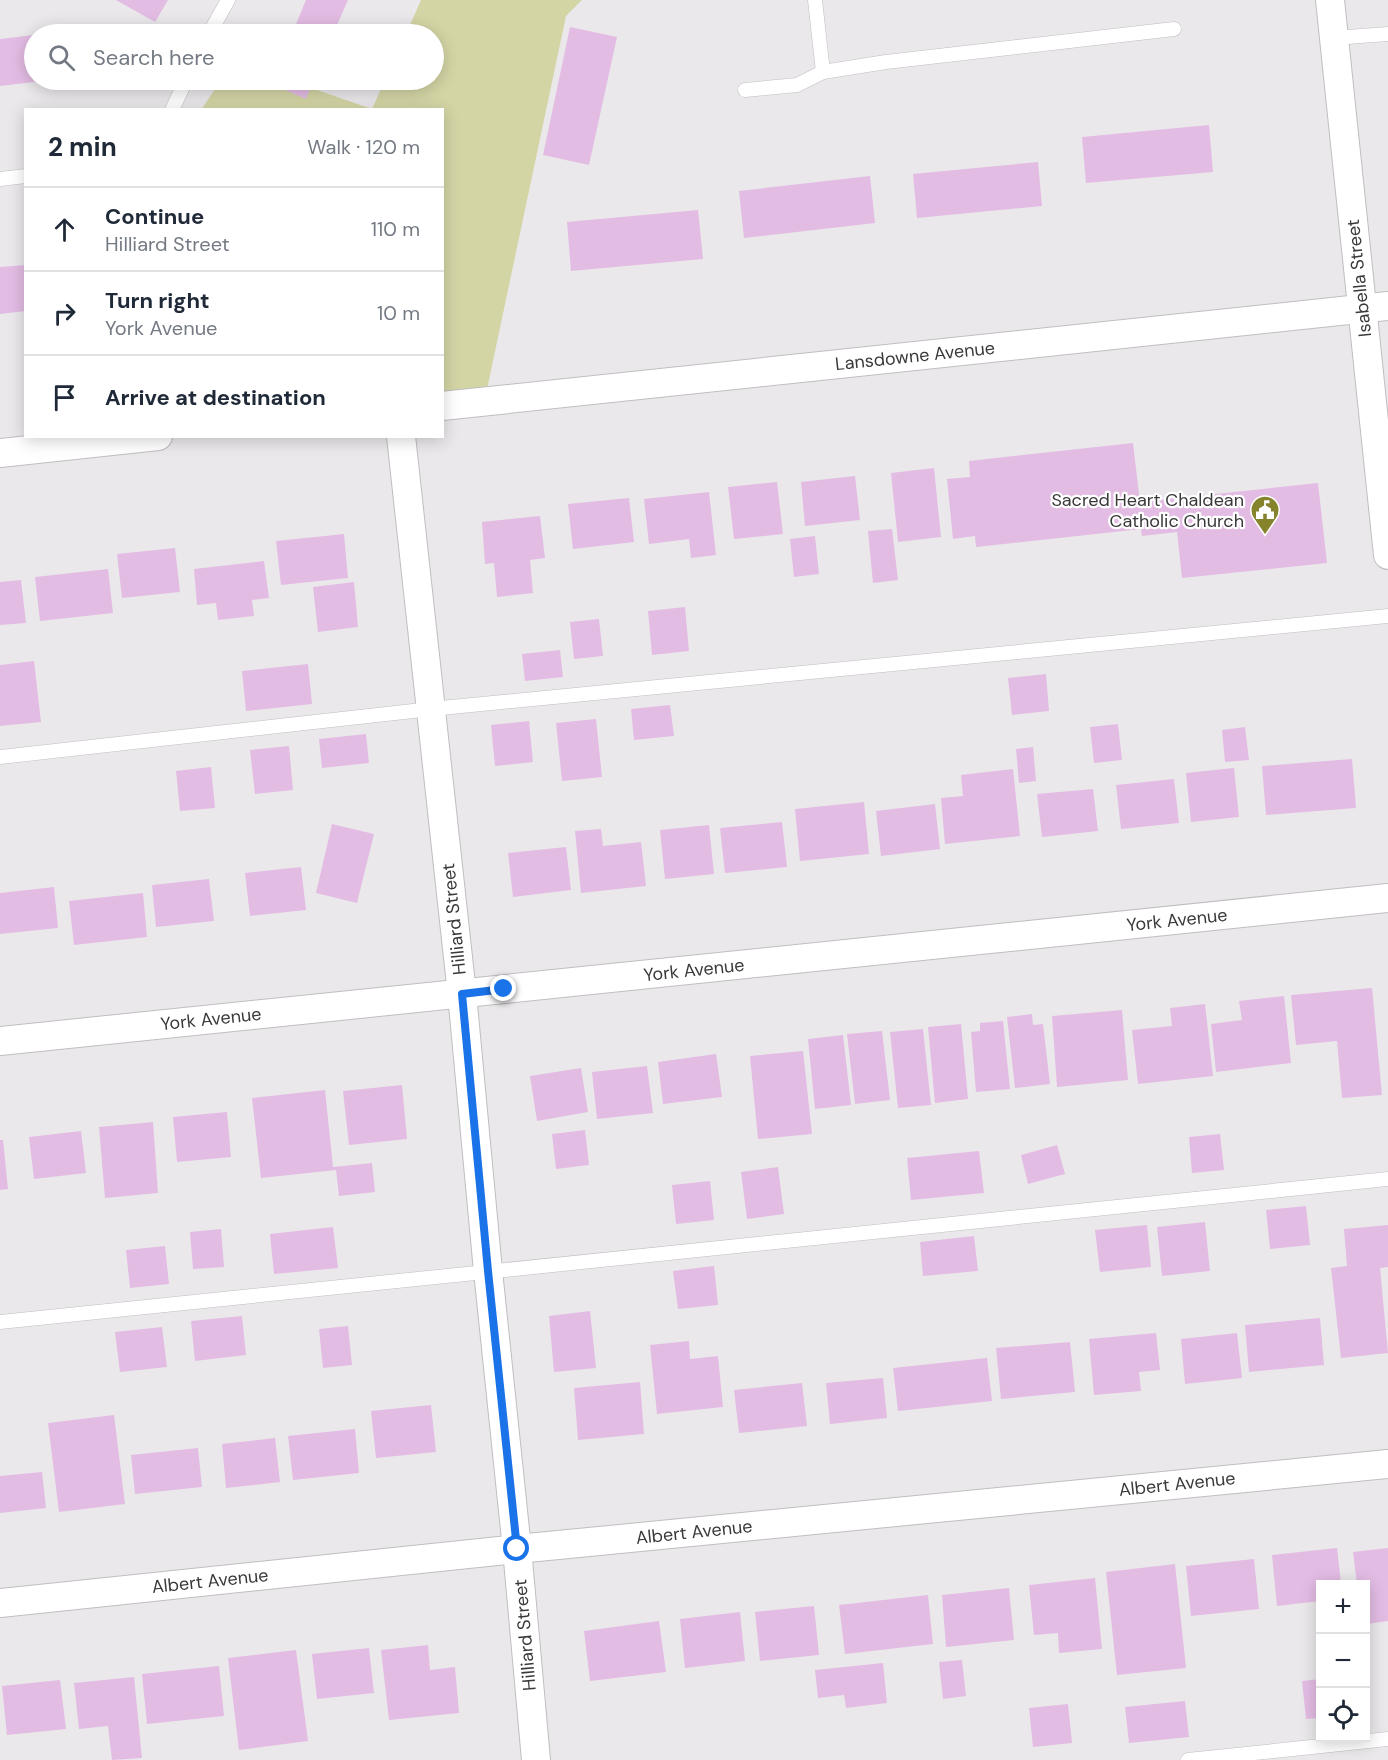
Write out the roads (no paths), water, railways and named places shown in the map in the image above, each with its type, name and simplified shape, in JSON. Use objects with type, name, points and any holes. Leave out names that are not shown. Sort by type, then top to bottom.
[{"type":"street","name":"Isabella Street","points":[[1330,0],[1375,307],[1388,555]]},
{"type":"street","name":"Lansdowne Avenue","points":[[444,406],[1375,307]]},
{"type":"street","points":[[0,453],[139,438]]},
{"type":"street","name":"Hilliard Street","points":[[401,438],[462,994],[536,1760]]},
{"type":"street","name":"York Avenue","points":[[0,1041],[1388,898]]},
{"type":"street","name":"Albert Avenue","points":[[0,1603],[517,1549],[1388,1464]]},
{"type":"lane","points":[[215,24],[228,0]]},
{"type":"lane","points":[[815,0],[823,72]]},
{"type":"lane","points":[[745,90],[797,85],[823,72],[886,62],[1174,28]]},
{"type":"lane","points":[[1334,39],[1388,34]]},
{"type":"lane","points":[[173,108],[181,90]]},
{"type":"lane","points":[[0,179],[24,176]]},
{"type":"lane","points":[[0,756],[431,709],[1388,616]]},
{"type":"lane","points":[[0,1322],[1388,1179]]},
{"type":"lane","points":[[1188,1760],[1388,1739]]},
{"type":"place","name":"Sacred Heart Chaldean Catholic Church","points":[[1265,536]]}]
